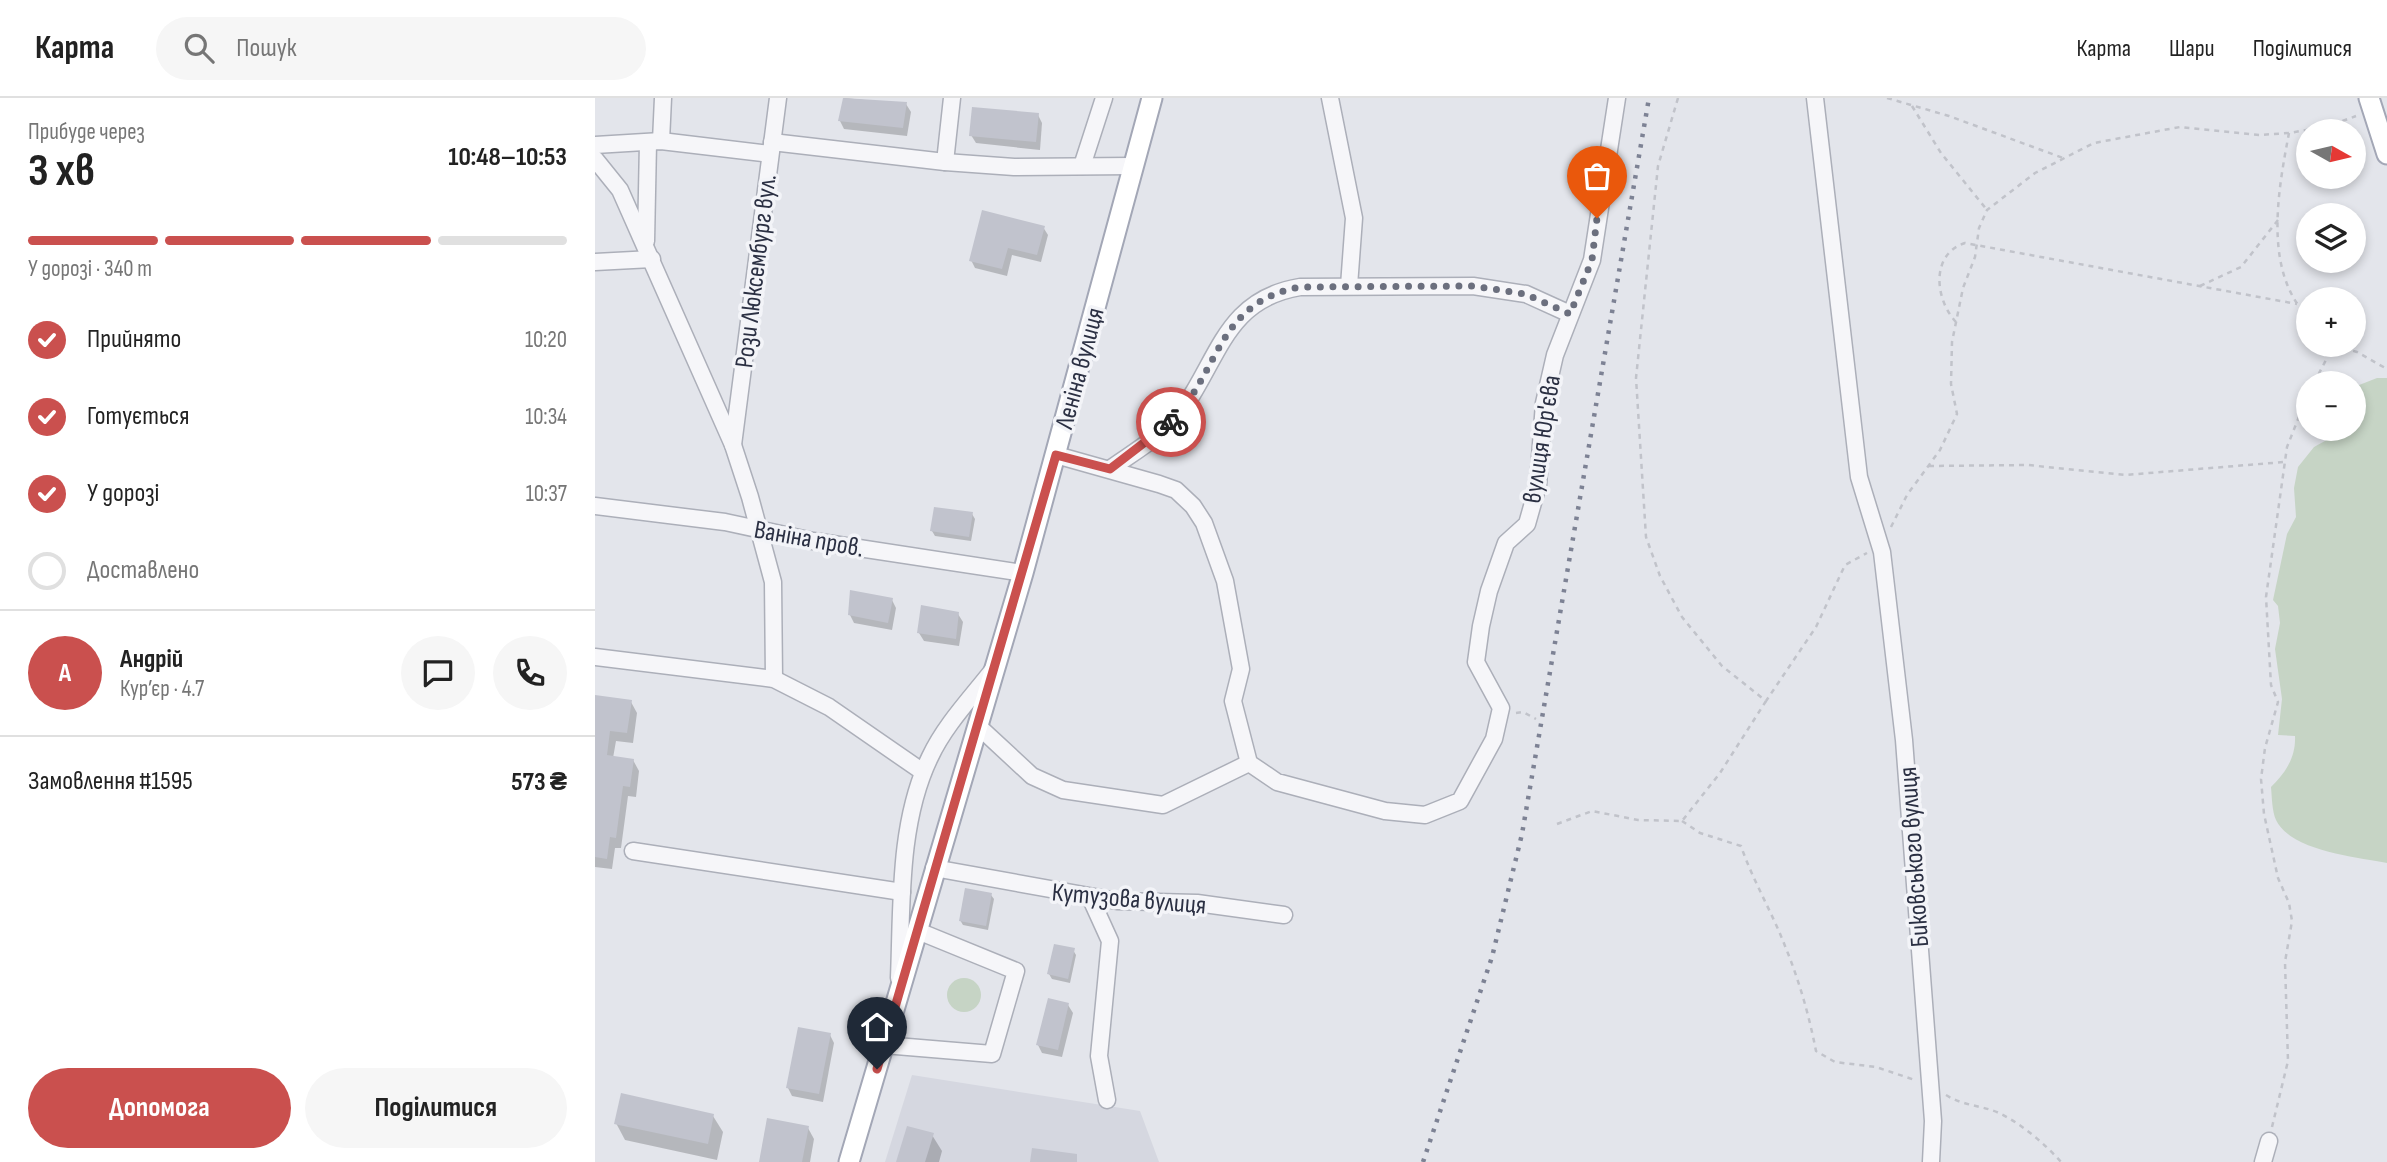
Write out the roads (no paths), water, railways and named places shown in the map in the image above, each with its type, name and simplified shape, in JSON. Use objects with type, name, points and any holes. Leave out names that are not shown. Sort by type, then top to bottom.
[{"type":"main road","name":"Леніна вулиця","points":[[849,1162],[1023,573],[1152,98]]},
{"type":"main road","points":[[2371,104],[2387,154]]},
{"type":"street","points":[[649,253],[654,142],[663,98]]},
{"type":"street","name":"Рози Люксембург вул.","points":[[733,445],[778,98]]},
{"type":"street","points":[[945,162],[952,98]]},
{"type":"street","points":[[1082,166],[1104,98]]},
{"type":"street","points":[[1330,98],[1354,218],[1349,286]]},
{"type":"street","name":"вулиця Юр'єва","points":[[1249,763],[1277,782],[1385,811],[1425,815],[1460,802],[1495,739],[1501,708],[1476,662],[1481,626],[1489,591],[1506,543],[1527,524],[1538,485],[1545,403],[1555,355],[1592,260],[1617,98]]},
{"type":"street","name":"Биковського вулиця","points":[[1815,98],[1859,477],[1882,552],[1904,740],[1930,1085],[1931,1162]]},
{"type":"street","points":[[595,145],[654,142],[771,148],[1014,167],[1132,166]]},
{"type":"street","points":[[595,159],[620,190],[733,445],[760,528],[773,582],[775,679]]},
{"type":"street","points":[[595,262],[649,253]]},
{"type":"street","points":[[1110,469],[1166,427],[1184,408],[1215,350],[1247,309],[1280,290],[1441,284],[1525,294],[1570,314]]},
{"type":"street","points":[[977,725],[1032,776],[1063,790],[1163,805],[1249,763],[1233,701],[1241,669],[1234,624],[1225,580],[1204,523],[1193,506],[1176,490],[1056,455]]},
{"type":"street","name":"Ваніна пров.","points":[[595,506],[760,528],[813,541],[1023,573]]},
{"type":"street","points":[[595,657],[775,679],[829,707],[923,772]]},
{"type":"street","points":[[898,995],[902,892],[910,825],[923,772],[940,739],[994,669]]},
{"type":"street","points":[[632,850],[902,892]]},
{"type":"street","name":"Кутузова вулиця","points":[[934,868],[1117,901],[1197,903],[1284,915]]},
{"type":"street","points":[[1090,897],[1110,941],[1099,1056],[1107,1100]]},
{"type":"street","points":[[884,1045],[992,1054],[1016,971],[918,931]]},
{"type":"street","points":[[2263,1162],[2269,1141]]},
{"type":"railway","points":[[1423,1162],[1492,957],[1522,834],[1649,98]]}]
